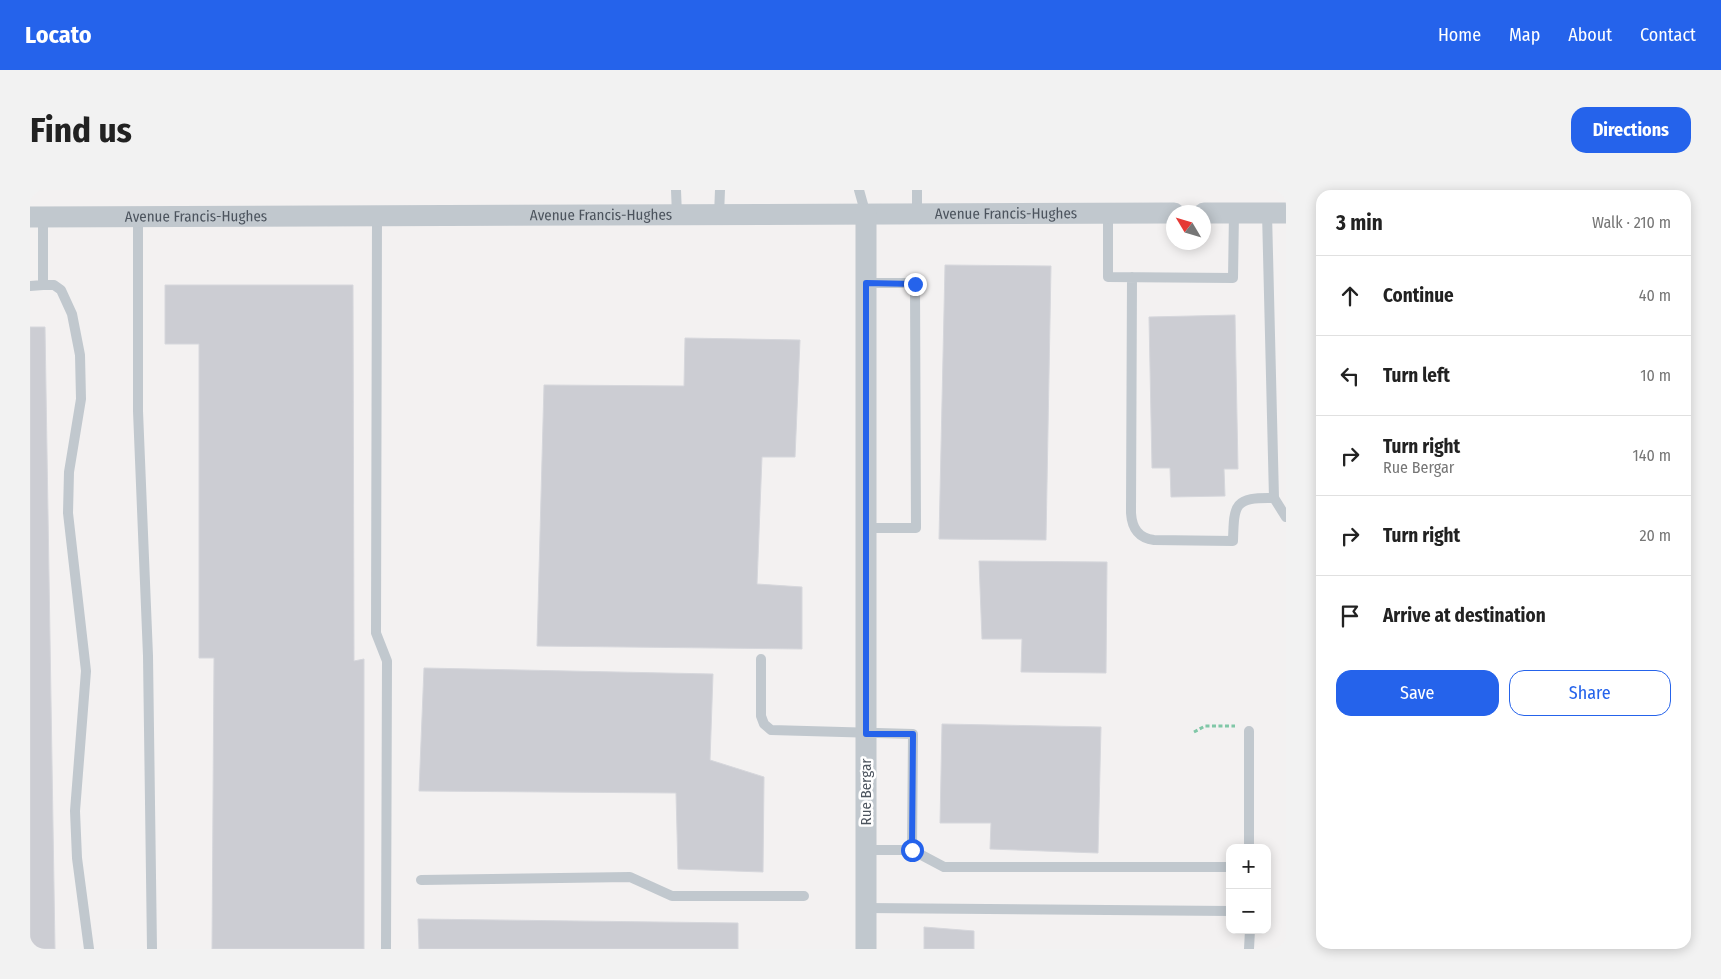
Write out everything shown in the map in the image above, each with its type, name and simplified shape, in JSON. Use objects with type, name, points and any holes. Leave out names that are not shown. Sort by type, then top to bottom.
[{"type":"street","name":"Avenue Francis-Hughes","points":[[37,217],[1166,213]]},
{"type":"street","points":[[1211,213],[1276,213]]},
{"type":"street","name":"Rue Bergar","points":[[866,214],[866,949]]},
{"type":"lane","points":[[676,190],[677,215]]},
{"type":"lane","points":[[719,215],[720,190]]},
{"type":"lane","points":[[859,190],[866,214]]},
{"type":"lane","points":[[917,190],[917,214]]},
{"type":"lane","points":[[1108,214],[1108,277],[1233,278],[1234,213]]},
{"type":"lane","points":[[1276,213],[1274,498],[1286,516]]},
{"type":"lane","points":[[377,216],[376,633],[387,661],[386,949]]},
{"type":"lane","points":[[37,217],[43,285]]},
{"type":"lane","points":[[138,217],[138,412],[148,656],[152,949]]},
{"type":"lane","points":[[1132,277],[1131,513],[1133,526],[1148,539],[1233,541],[1234,512],[1238,504],[1249,498],[1274,498]]},
{"type":"lane","points":[[866,283],[915,284],[916,518],[916,528],[867,528]]},
{"type":"lane","points":[[30,286],[54,285],[61,290],[72,314],[80,355],[80,399],[69,472],[68,513],[86,671],[74,811],[77,858],[89,949]]},
{"type":"lane","points":[[761,659],[760,716],[767,727],[779,732],[913,734],[912,850]]},
{"type":"lane","points":[[1249,731],[1249,844]]},
{"type":"lane","points":[[866,850],[912,850],[944,867],[1226,867]]},
{"type":"lane","points":[[421,880],[630,877],[672,896],[804,896]]},
{"type":"lane","points":[[866,908],[1226,911]]},
{"type":"lane","points":[[1250,934],[1250,949]]},
{"type":"path","points":[[1194,732],[1205,726],[1237,726],[1249,731]]},
{"type":"building","points":[[945,265],[1051,266],[1046,540],[939,539]]},
{"type":"building","points":[[165,285],[353,285],[354,661],[364,659],[364,949],[212,949],[214,658],[199,658],[199,344],[165,344]]},
{"type":"building","points":[[1235,315],[1238,469],[1224,469],[1225,496],[1171,497],[1170,468],[1152,468],[1149,317]]},
{"type":"building","points":[[30,327],[45,327],[55,949],[30,949]]},
{"type":"building","points":[[685,338],[800,340],[795,457],[762,457],[757,584],[802,587],[802,649],[537,646],[544,385],[684,386]]},
{"type":"building","points":[[979,561],[1107,562],[1106,673],[1021,672],[1022,639],[982,639]]},
{"type":"building","points":[[424,668],[713,674],[710,760],[764,777],[763,872],[678,869],[676,793],[419,791]]},
{"type":"building","points":[[942,724],[1101,727],[1098,853],[990,849],[991,823],[940,823]]},
{"type":"building","points":[[418,919],[738,923],[738,949],[419,949]]},
{"type":"building","points":[[924,927],[974,931],[974,949],[924,949]]},
{"type":"route","points":[[912,850],[913,734],[866,734],[866,283],[915,284]]}]
